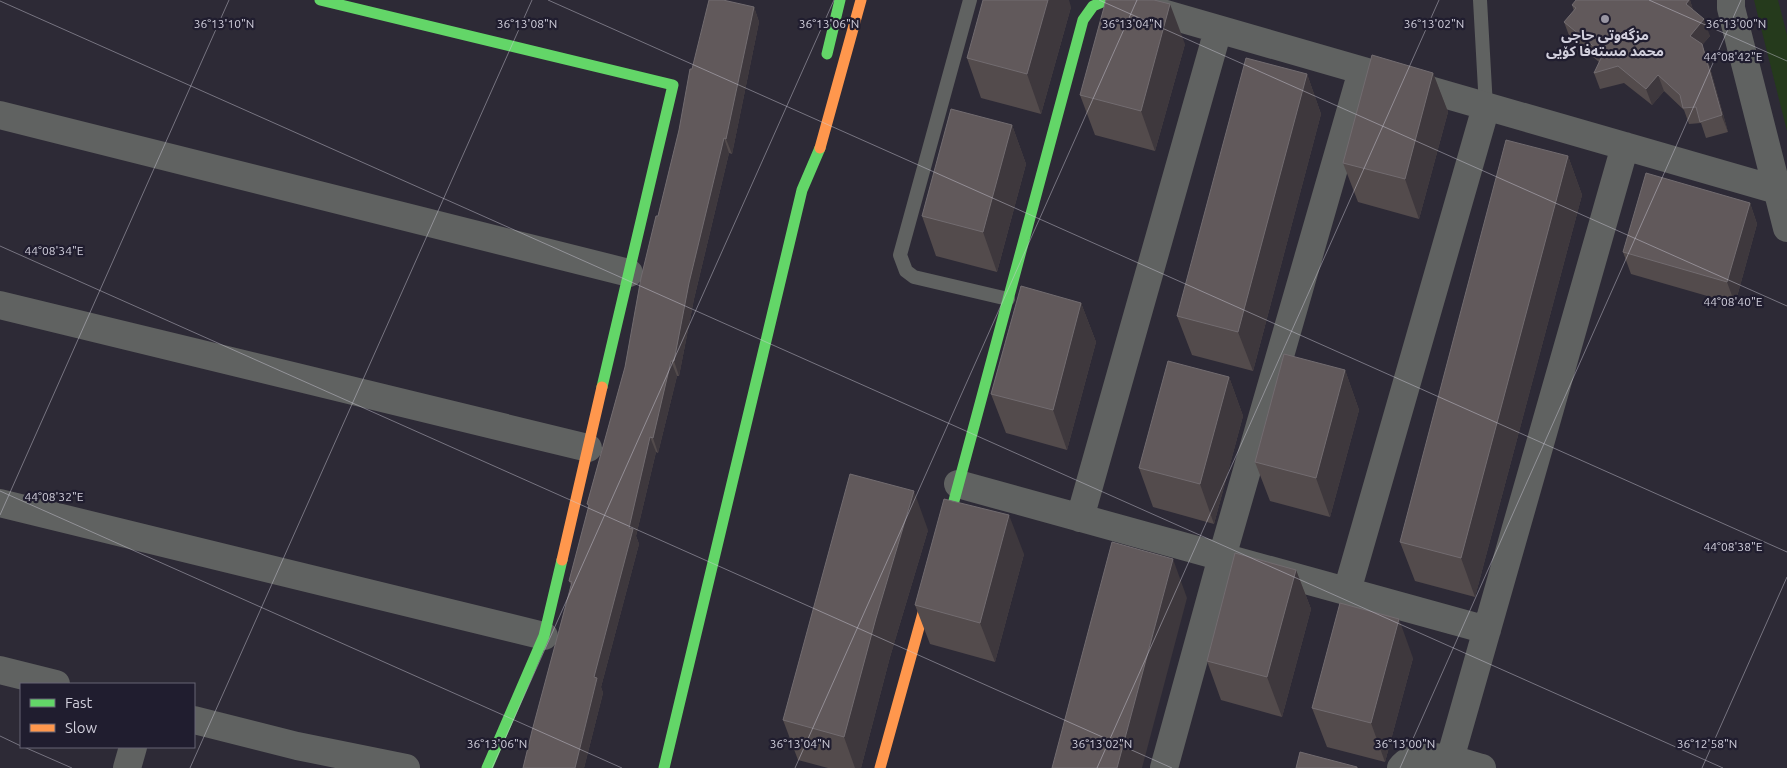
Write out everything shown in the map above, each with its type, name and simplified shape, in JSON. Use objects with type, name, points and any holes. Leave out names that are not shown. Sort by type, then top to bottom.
[{"type":"street","points":[[320,0],[673,85],[544,636],[487,768]]},
{"type":"street","points":[[825,62],[840,0]]},
{"type":"street","points":[[664,768],[802,190],[817,157],[860,0]]},
{"type":"street","points":[[940,550],[1083,20],[1107,0]]},
{"type":"street","points":[[1731,0],[1731,8],[1787,228]]},
{"type":"street","points":[[1103,3],[1218,30],[1777,190]]},
{"type":"street","points":[[1080,518],[1218,30]]},
{"type":"street","points":[[1164,768],[1222,557],[1362,71]]},
{"type":"street","points":[[1347,592],[1486,107]]},
{"type":"street","points":[[0,116],[629,273]]},
{"type":"street","points":[[1450,759],[1625,146]]},
{"type":"street","points":[[802,162],[802,190]]},
{"type":"street","points":[[0,305],[588,448]]},
{"type":"street","points":[[958,484],[1487,630]]},
{"type":"street","points":[[0,503],[544,636]]},
{"type":"street","points":[[880,768],[935,569]]},
{"type":"street","points":[[0,670],[52,683]]},
{"type":"street","points":[[195,720],[294,757],[406,768]]},
{"type":"street","points":[[127,768],[133,748]]},
{"type":"street","points":[[1401,768],[1405,762],[1418,757],[1450,759],[1482,768]]},
{"type":"lane","points":[[970,0],[900,254],[906,271],[914,277],[1008,299]]},
{"type":"lane","points":[[1079,0],[1103,3]]},
{"type":"lane","points":[[1480,0],[1486,107]]},
{"type":"green space","points":[[1754,0],[1778,0],[1787,35],[1787,131]]},
{"type":"building","points":[[709,0],[723,0],[754,7],[726,139],[724,138],[689,283],[674,361],[671,361],[653,438],[650,437],[629,528],[633,529],[594,677],[597,678],[575,768],[523,768],[572,582],[569,581],[589,505],[587,504],[625,367],[641,278],[679,130],[690,69],[692,69]]},
{"type":"building","points":[[983,0],[1048,0],[1027,74],[967,58]]},
{"type":"building","points":[[1106,0],[1154,0],[1170,4],[1141,111],[1080,95]]},
{"type":"building","points":[[1576,0],[1689,0],[1686,4],[1704,19],[1690,36],[1702,44],[1722,115],[1700,122],[1696,107],[1683,108],[1680,95],[1658,75],[1646,89],[1618,66],[1594,73],[1603,54],[1564,22],[1576,8],[1572,5]]},
{"type":"building","points":[[1372,55],[1433,73],[1405,179],[1343,163]]},
{"type":"building","points":[[1246,58],[1307,74],[1238,332],[1177,316]]},
{"type":"building","points":[[951,109],[1012,125],[983,232],[922,216]]},
{"type":"building","points":[[1506,140],[1568,156],[1461,558],[1400,542]]},
{"type":"building","points":[[1646,173],[1750,203],[1727,282],[1623,252]]},
{"type":"building","points":[[1021,286],[1081,303],[1053,410],[991,394]]},
{"type":"building","points":[[1284,354],[1345,370],[1316,478],[1255,462]]},
{"type":"building","points":[[1168,361],[1229,377],[1200,484],[1139,468]]},
{"type":"building","points":[[850,474],[914,491],[876,618],[844,737],[783,720]]},
{"type":"building","points":[[944,499],[1009,515],[980,623],[915,605]]},
{"type":"building","points":[[1112,542],[1173,559],[1117,768],[1052,768]]},
{"type":"building","points":[[1235,553],[1296,570],[1267,677],[1207,661]]},
{"type":"building","points":[[1340,603],[1399,619],[1371,723],[1312,708]]},
{"type":"building","points":[[1300,752],[1357,767],[1357,768],[1296,768]]},
{"type":"traffic: fast","points":[[320,0],[673,85],[602,387]]},
{"type":"traffic: fast","points":[[827,54],[840,0]]},
{"type":"traffic: fast","points":[[944,538],[1083,20],[1093,6],[1107,0]]},
{"type":"traffic: fast","points":[[664,768],[802,190],[820,148]]},
{"type":"traffic: fast","points":[[487,768],[544,636],[562,560]]},
{"type":"traffic: slow","points":[[820,148],[861,0]]},
{"type":"traffic: slow","points":[[562,560],[602,387]]},
{"type":"traffic: slow","points":[[880,768],[931,584]]},
{"type":"place","name":"مزگەوتی حاجی محمد مستەفا کۆیی","points":[[1605,19]]}]
